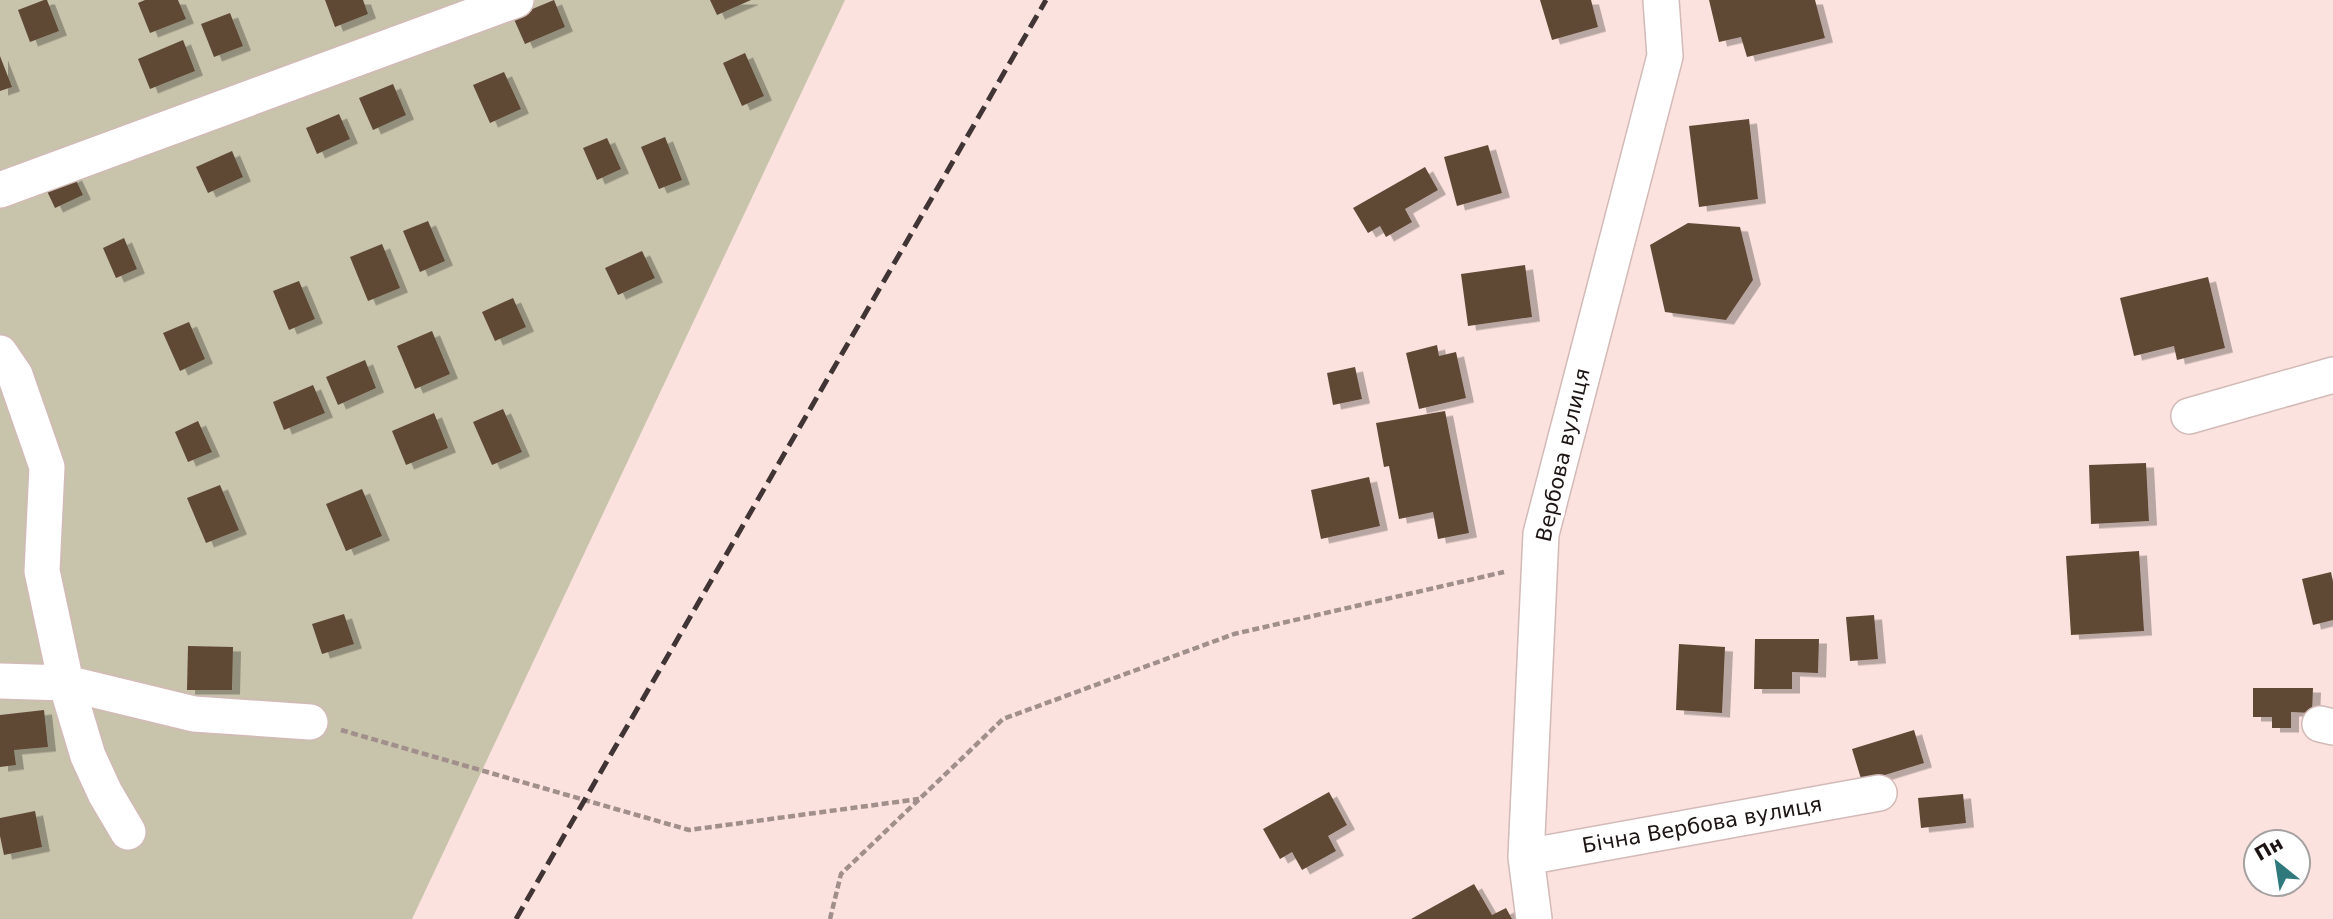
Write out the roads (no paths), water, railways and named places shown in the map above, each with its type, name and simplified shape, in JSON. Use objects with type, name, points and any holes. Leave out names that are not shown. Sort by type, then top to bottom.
[{"type":"street","points":[[0,190],[516,0]]},
{"type":"street","name":"Вербова вулиця","points":[[1534,919],[1526,857],[1541,534],[1665,56],[1661,0]]},
{"type":"street","points":[[0,353],[15,375],[47,467],[43,571],[66,683],[88,756],[105,793],[128,832]]},
{"type":"street","points":[[2189,416],[2333,375]]},
{"type":"street","points":[[0,681],[66,683],[194,714],[310,722]]},
{"type":"street","name":"Бічна Вербова вулиця","points":[[1526,857],[1879,793]]},
{"type":"railway","points":[[516,919],[1046,0]]}]
